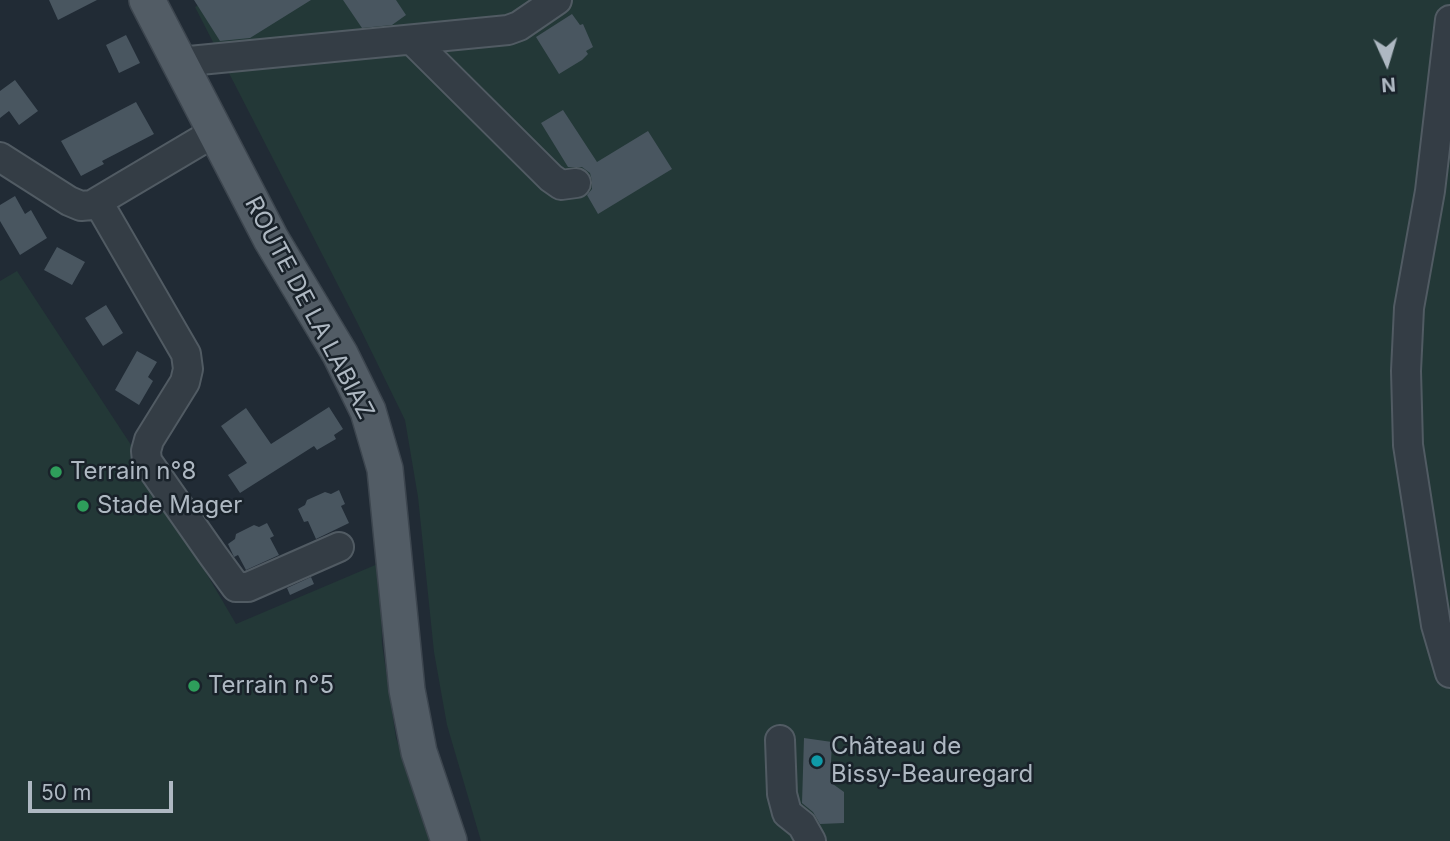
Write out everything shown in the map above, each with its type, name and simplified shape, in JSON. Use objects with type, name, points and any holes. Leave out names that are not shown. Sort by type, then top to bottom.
[{"type":"main road","name":"ROUTE DE LA LABIAZ","points":[[147,0],[271,239],[340,354],[368,411],[385,469],[407,690],[419,752],[449,841]]},
{"type":"street","points":[[179,62],[508,30],[519,26],[557,0]]},
{"type":"street","points":[[1450,20],[1430,191],[1409,308],[1406,370],[1408,445],[1436,625],[1450,673]]},
{"type":"street","points":[[413,41],[551,178],[561,185],[576,183]]},
{"type":"street","points":[[0,157],[81,206],[98,202],[215,132]]},
{"type":"street","points":[[98,202],[186,354],[188,369],[185,382],[149,440],[147,461],[236,587],[248,587],[339,547]]},
{"type":"street","points":[[780,740],[782,793],[787,813],[802,825],[811,841]]},
{"type":"green space","points":[[207,0],[1450,0],[1450,841],[481,841],[447,725],[434,652],[418,497],[405,420],[195,7]]},
{"type":"green space","name":"Stade Mager","points":[[17,271],[133,448],[236,624],[380,563],[382,644],[396,738],[432,841],[0,841],[0,281]]},
{"type":"building","points":[[49,0],[97,0],[58,20]]},
{"type":"building","points":[[194,0],[311,0],[250,38],[220,41]]},
{"type":"building","points":[[343,0],[396,0],[406,15],[392,25],[362,28]]},
{"type":"building","points":[[572,14],[580,25],[583,24],[593,47],[586,51],[588,54],[582,60],[559,74],[536,37]]},
{"type":"building","points":[[126,35],[140,63],[119,73],[106,45]]},
{"type":"building","points":[[15,80],[38,111],[19,125],[9,111],[0,118],[0,91]]},
{"type":"building","points":[[136,102],[154,134],[102,161],[104,164],[81,176],[61,141]]},
{"type":"building","points":[[563,110],[597,162],[648,131],[672,169],[598,214],[587,195],[592,189],[590,173],[582,167],[568,167],[541,123]]},
{"type":"building","points":[[15,196],[25,214],[31,210],[47,238],[20,255],[0,221],[0,205]]},
{"type":"building","points":[[57,247],[85,262],[72,285],[44,270]]},
{"type":"building","points":[[106,305],[123,333],[103,346],[85,318]]},
{"type":"building","points":[[137,351],[157,362],[148,377],[153,381],[139,405],[115,390]]},
{"type":"building","points":[[329,407],[343,429],[334,435],[336,439],[317,450],[314,446],[240,493],[228,475],[247,463],[221,426],[246,408],[271,444]]},
{"type":"building","points":[[339,490],[345,504],[341,506],[349,523],[316,539],[308,521],[304,522],[298,509],[305,505],[307,500],[325,492],[331,494]]},
{"type":"building","points":[[267,523],[274,536],[270,538],[279,555],[246,570],[238,555],[234,557],[228,544],[235,539],[236,534],[254,525],[259,527]]},
{"type":"building","points":[[311,577],[314,584],[290,595],[287,588]]},
{"type":"building","name":"Château de Bissy-Beauregard","points":[[804,738],[832,742],[830,782],[844,792],[844,823],[820,824],[813,812],[802,803]]},
{"type":"place","name":"Terrain n°8","points":[[56,472]]},
{"type":"place","name":"Stade Mager","points":[[83,506]]},
{"type":"place","name":"Terrain n°5","points":[[194,686]]},
{"type":"place","name":"Château de Bissy-Beauregard","points":[[817,761]]}]
